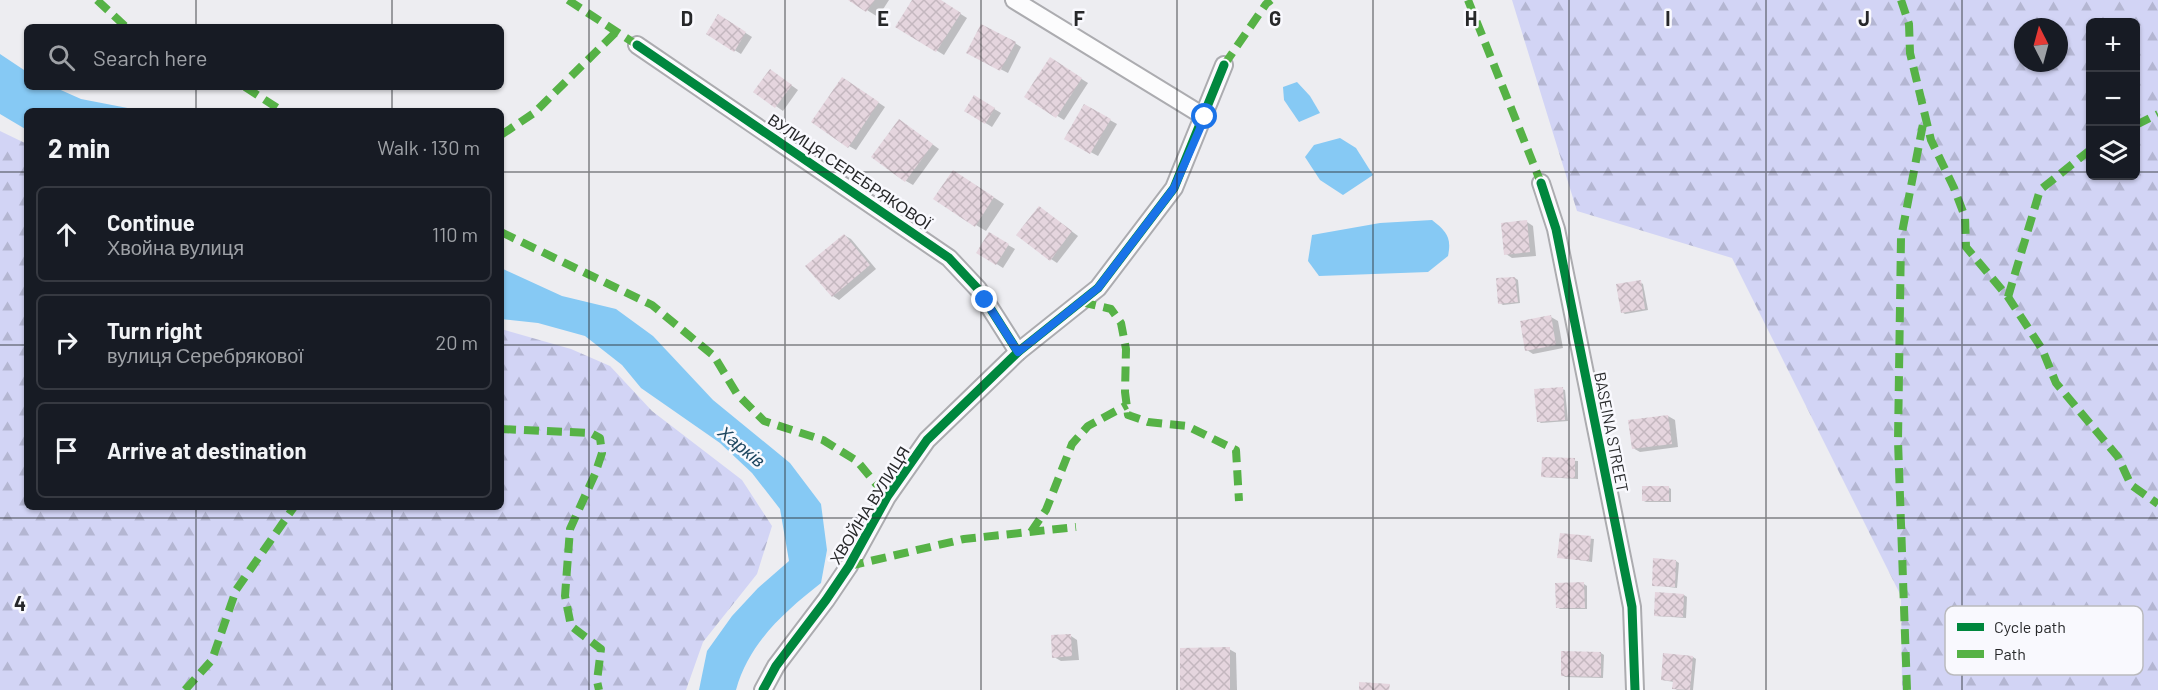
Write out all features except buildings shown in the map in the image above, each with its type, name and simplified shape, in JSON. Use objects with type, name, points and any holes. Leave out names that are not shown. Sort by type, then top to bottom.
[{"type":"street","points":[[1014,0],[1205,117]]},
{"type":"street","name":"ВУЛИЦЯ СЕРЕБРЯКОВОЇ","points":[[637,45],[944,253],[960,267],[978,289],[1018,352]]},
{"type":"street","name":"ХВОЙНА ВУЛИЦЯ","points":[[763,690],[776,666],[843,575],[887,497],[927,440],[1018,352],[1098,288],[1174,188],[1205,117],[1224,65]]},
{"type":"street","name":"BASEINA STREET","points":[[1541,183],[1556,229],[1632,607],[1635,690]]},
{"type":"green space","points":[[1512,0],[2158,0],[2158,690],[1902,690],[1901,596],[1732,258],[1577,211]]},
{"type":"green space","points":[[0,131],[24,143],[24,510],[504,510],[504,330],[571,349],[610,366],[652,411],[742,480],[772,526],[757,574],[703,642],[686,690],[0,690]]},
{"type":"water","points":[[0,54],[24,70],[24,90],[61,90],[81,99],[128,108],[24,108],[24,128],[0,114]]},
{"type":"water","points":[[1297,82],[1310,96],[1320,113],[1299,122],[1284,100],[1283,87]]},
{"type":"water","points":[[1340,138],[1356,148],[1373,175],[1343,195],[1320,180],[1305,157],[1314,145]]},
{"type":"water","points":[[1432,220],[1447,235],[1449,249],[1448,256],[1428,272],[1319,276],[1308,261],[1312,235],[1380,223]]},
{"type":"water","name":"Харків","points":[[504,269],[562,296],[616,309],[653,336],[713,400],[790,463],[821,504],[827,550],[821,583],[781,617],[759,643],[742,673],[736,690],[699,690],[707,651],[732,616],[758,588],[789,561],[780,509],[752,473],[720,443],[641,388],[622,365],[585,336],[538,323],[504,319]]},
{"type":"marked path","points":[[97,0],[123,24]]},
{"type":"marked path","points":[[568,0],[637,45]]},
{"type":"marked path","points":[[1224,65],[1271,0]]},
{"type":"marked path","points":[[1468,0],[1541,183]]},
{"type":"marked path","points":[[1901,0],[1909,24],[1910,53],[1931,140],[1965,217],[1966,247],[2008,297],[2042,349],[2056,383],[2118,457],[2131,485],[2158,504]]},
{"type":"marked path","points":[[504,133],[534,113],[616,32]]},
{"type":"marked path","points":[[250,90],[277,108]]},
{"type":"marked path","points":[[2140,123],[2158,114]]},
{"type":"marked path","points":[[1907,690],[1898,441],[1901,238],[1924,119]]},
{"type":"marked path","points":[[2008,297],[2040,190],[2086,153]]},
{"type":"marked path","points":[[504,233],[652,305],[714,356],[737,394],[764,421],[823,440],[857,461],[887,497]]},
{"type":"marked path","points":[[1081,302],[1111,309],[1121,323],[1126,349],[1125,392],[1128,415],[1148,422],[1187,426],[1236,450],[1239,501]]},
{"type":"marked path","points":[[1031,532],[1046,510],[1072,444],[1088,426],[1127,405]]},
{"type":"marked path","points":[[504,429],[591,433],[600,438],[602,453],[570,529],[565,596],[571,626],[601,649],[597,681],[599,690]]},
{"type":"marked path","points":[[185,690],[212,660],[236,590],[292,510]]},
{"type":"marked path","points":[[849,566],[964,539],[1076,527]]},
{"type":"cycle path","points":[[637,45],[949,258],[978,289],[1018,352]]},
{"type":"cycle path","points":[[763,690],[776,666],[849,566],[887,497],[927,440],[1018,352],[1098,288],[1174,188],[1224,65]]},
{"type":"cycle path","points":[[1541,183],[1556,229],[1632,607],[1635,690]]},
{"type":"route","points":[[985,300],[1018,352],[1098,288],[1174,188],[1205,117]]}]
